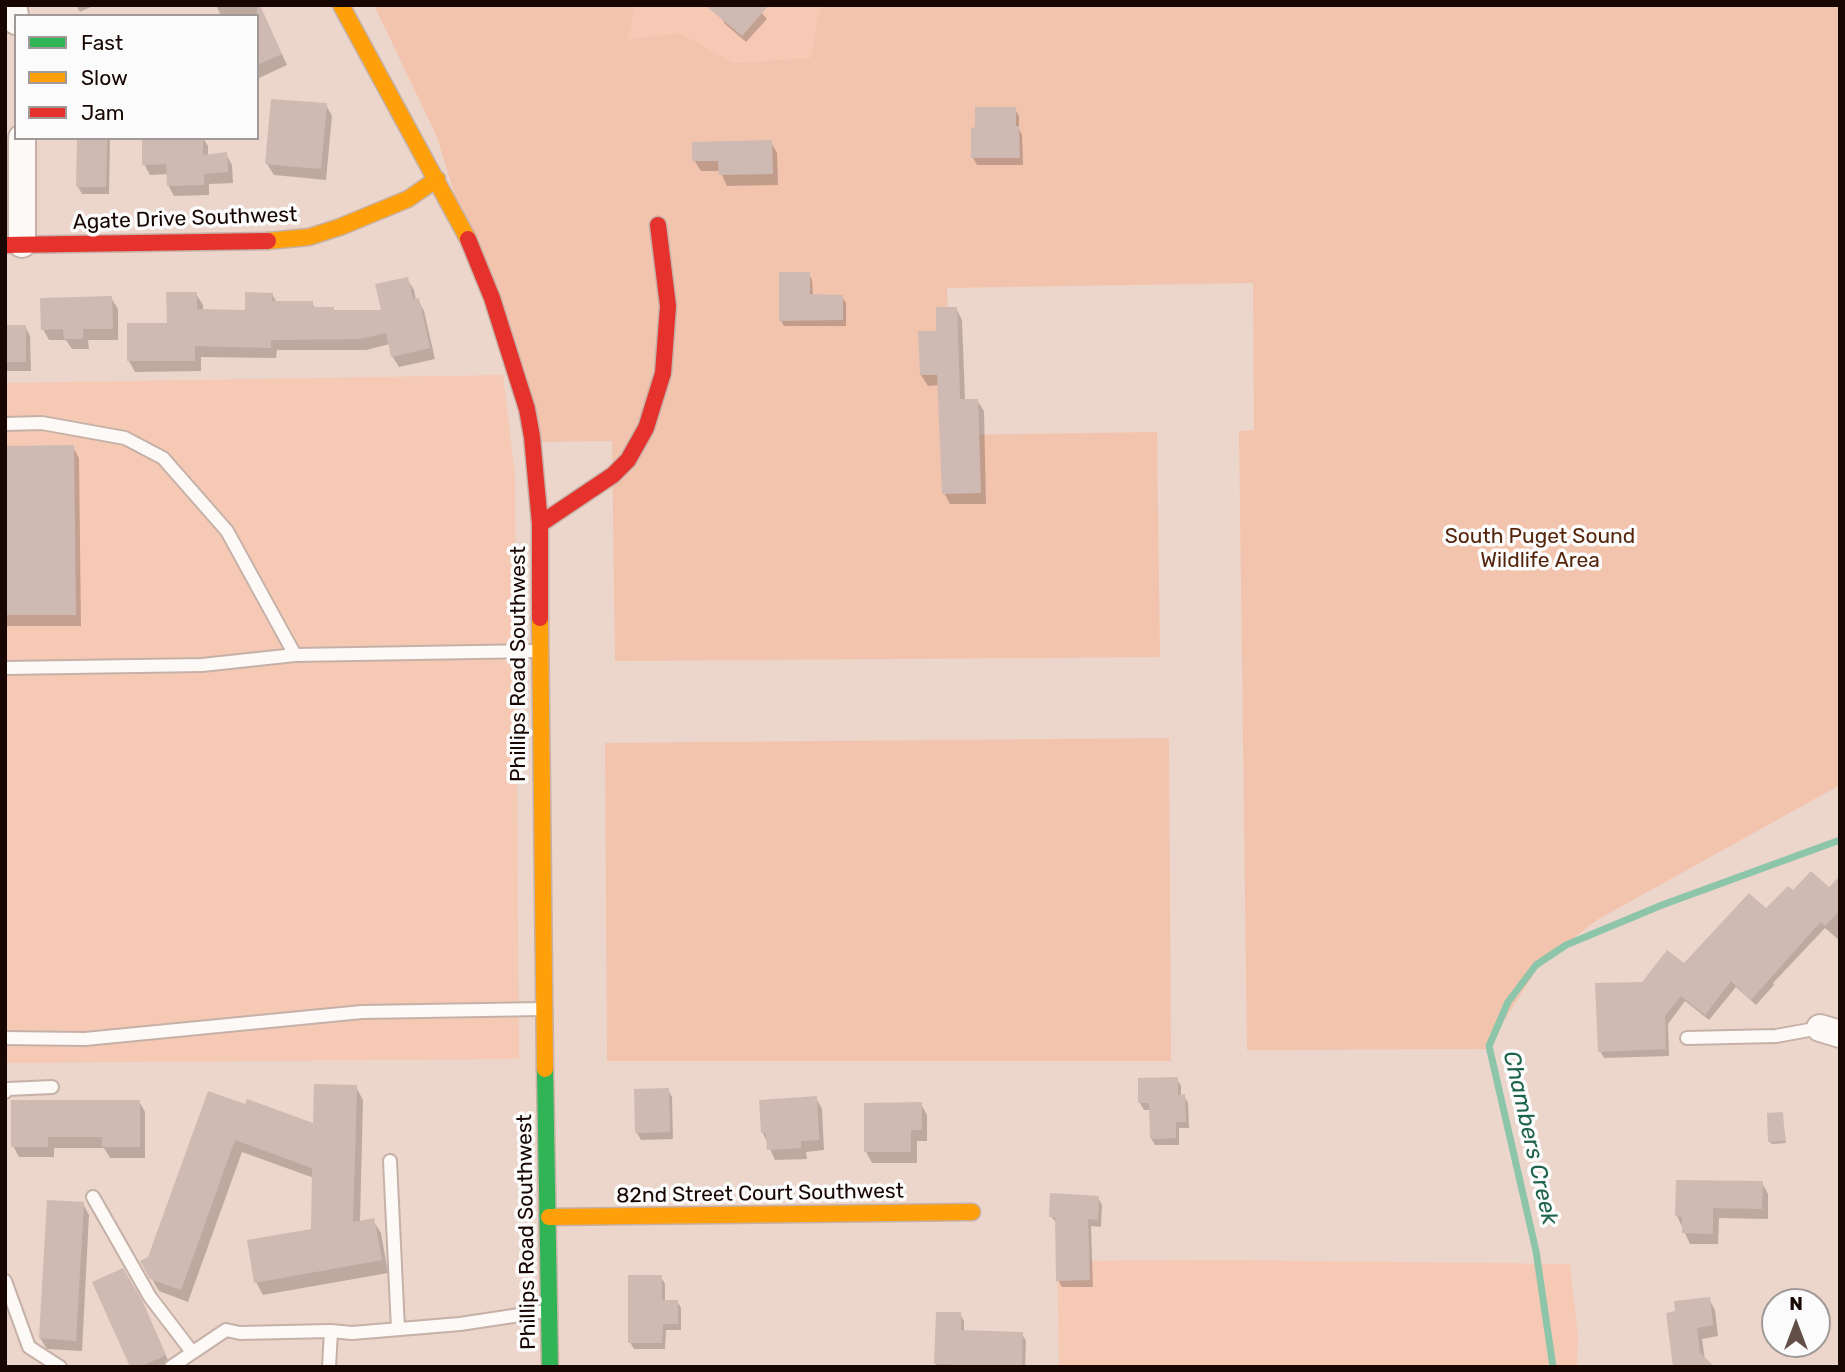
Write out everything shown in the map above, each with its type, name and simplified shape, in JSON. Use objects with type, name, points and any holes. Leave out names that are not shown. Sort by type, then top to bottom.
[{"type":"street","name":"Phillips Road Southwest","points":[[341,5],[465,231],[482,270],[527,409],[540,524],[550,1367]]},
{"type":"street","points":[[14,244],[22,140]]},
{"type":"street","name":"Agate Drive Southwest","points":[[14,244],[262,242],[309,237],[408,199],[437,179]]},
{"type":"street","points":[[540,524],[613,475],[628,460],[646,428],[663,373],[668,306],[658,225]]},
{"type":"street","name":"82nd Street Court Southwest","points":[[549,1217],[972,1212]]},
{"type":"lane","points":[[5,424],[42,424],[125,438],[163,458],[227,531],[295,655]]},
{"type":"lane","points":[[5,668],[213,664],[295,655],[540,651]]},
{"type":"lane","points":[[5,1038],[85,1039],[362,1012],[545,1009]]},
{"type":"lane","points":[[1687,1038],[1776,1037],[1830,1031]]},
{"type":"lane","points":[[5,1092],[8,1089],[52,1087]]},
{"type":"lane","points":[[390,1161],[398,1329]]},
{"type":"lane","points":[[93,1197],[150,1297],[192,1352]]},
{"type":"lane","points":[[5,1281],[29,1347],[60,1367]]},
{"type":"lane","points":[[171,1367],[226,1330],[240,1333],[352,1333],[460,1324],[550,1310]]},
{"type":"lane","points":[[329,1367],[331,1331]]},
{"type":"shaded area","points":[[635,5],[821,5],[810,58],[732,63],[680,33],[628,39]]},
{"type":"shaded area","points":[[503,375],[515,475],[519,1059],[5,1063],[5,383]]},
{"type":"shaded area","points":[[1057,1261],[1570,1264],[1578,1337],[1577,1367],[1059,1367]]},
{"type":"green space","name":"South Puget Sound Wildlife Area","points":[[374,5],[635,5],[628,39],[680,33],[733,63],[810,58],[821,5],[1840,5],[1840,785],[1597,920],[1540,964],[1500,1027],[1492,1049],[1247,1050],[1239,431],[1254,430],[1253,283],[947,288],[950,435],[1157,432],[1160,657],[615,661],[612,441],[530,442],[437,137]]},
{"type":"green space","points":[[1169,738],[1171,1061],[607,1061],[605,743]]},
{"type":"building","points":[[257,5],[260,5],[282,54],[259,64],[259,14]]},
{"type":"building","points":[[705,5],[769,5],[742,36]]},
{"type":"building","points":[[271,99],[327,103],[321,169],[265,164]]},
{"type":"building","points":[[975,107],[1016,107],[1020,158],[971,158],[971,128],[975,127]]},
{"type":"building","points":[[77,140],[107,140],[106,187],[76,187]]},
{"type":"building","points":[[142,140],[203,140],[203,155],[227,152],[228,172],[204,174],[204,185],[167,186],[166,164],[142,165]]},
{"type":"building","points":[[772,140],[773,174],[719,175],[718,161],[692,161],[692,142]]},
{"type":"building","points":[[779,272],[810,272],[810,294],[843,295],[843,320],[779,321]]},
{"type":"building","points":[[408,277],[413,299],[419,298],[430,348],[391,357],[386,333],[359,339],[271,340],[271,348],[195,346],[195,361],[127,361],[127,323],[167,323],[166,292],[197,292],[197,309],[245,310],[245,292],[273,293],[272,301],[313,301],[313,307],[334,307],[334,310],[381,310],[375,284]]},
{"type":"building","points":[[112,296],[113,329],[83,329],[83,339],[64,339],[63,329],[41,330],[40,298]]},
{"type":"building","points":[[936,307],[957,307],[960,399],[978,399],[981,493],[942,494],[937,375],[920,375],[918,331],[936,331]]},
{"type":"building","points":[[5,325],[26,325],[26,362],[5,362]]},
{"type":"building","points":[[74,445],[76,615],[5,615],[5,446]]},
{"type":"building","points":[[1811,871],[1829,887],[1840,876],[1840,910],[1825,926],[1821,922],[1815,928],[1751,1000],[1731,981],[1705,1015],[1681,996],[1665,1016],[1666,1049],[1598,1052],[1595,983],[1642,982],[1667,950],[1684,963],[1749,893],[1766,908],[1788,886],[1793,890]]},
{"type":"building","points":[[1178,1077],[1178,1095],[1185,1094],[1186,1122],[1176,1122],[1176,1138],[1150,1139],[1149,1103],[1138,1103],[1138,1078]]},
{"type":"building","points":[[314,1084],[357,1085],[353,1222],[374,1218],[382,1260],[254,1283],[247,1240],[311,1229],[312,1168],[235,1140],[181,1290],[150,1279],[140,1261],[148,1257],[208,1091],[245,1104],[247,1099],[313,1123]]},
{"type":"building","points":[[669,1088],[670,1132],[635,1133],[634,1089]]},
{"type":"building","points":[[817,1096],[819,1140],[801,1141],[801,1148],[767,1150],[766,1133],[761,1133],[759,1100]]},
{"type":"building","points":[[11,1100],[140,1100],[140,1147],[102,1147],[102,1137],[48,1137],[48,1147],[11,1147]]},
{"type":"building","points":[[922,1102],[922,1130],[911,1130],[911,1152],[864,1152],[864,1103]]},
{"type":"building","points":[[1783,1112],[1785,1141],[1768,1142],[1767,1113]]},
{"type":"building","points":[[1676,1180],[1763,1181],[1762,1209],[1713,1208],[1713,1234],[1682,1233],[1682,1217],[1675,1216]]},
{"type":"building","points":[[1050,1193],[1099,1196],[1098,1220],[1088,1219],[1090,1280],[1056,1281],[1055,1217],[1049,1217]]},
{"type":"building","points":[[47,1200],[84,1202],[76,1341],[39,1338]]},
{"type":"building","points":[[123,1268],[142,1300],[166,1355],[140,1367],[130,1367],[92,1282]]},
{"type":"building","points":[[628,1275],[662,1275],[662,1300],[678,1300],[678,1324],[663,1324],[662,1343],[628,1343]]},
{"type":"building","points":[[1710,1297],[1713,1325],[1697,1328],[1700,1353],[1715,1367],[1673,1367],[1666,1313],[1675,1311],[1674,1301]]},
{"type":"building","points":[[936,1312],[961,1312],[961,1330],[1023,1332],[1022,1367],[934,1364]]},
{"type":"waterway","name":"Chambers Creek","points":[[1553,1367],[1536,1251],[1489,1046],[1508,1002],[1536,965],[1566,945],[1662,905],[1840,840]]},
{"type":"traffic: fast","points":[[545,1069],[550,1367]]},
{"type":"traffic: slow","points":[[341,5],[468,239]]},
{"type":"traffic: slow","points":[[268,241],[309,237],[340,227],[408,199],[437,179]]},
{"type":"traffic: slow","points":[[540,618],[545,1069]]},
{"type":"traffic: slow","points":[[549,1217],[972,1212]]},
{"type":"traffic: jam","points":[[540,524],[613,475],[628,460],[646,428],[663,373],[668,306],[658,225]]},
{"type":"traffic: jam","points":[[468,239],[492,298],[527,409],[540,524],[540,618]]},
{"type":"traffic: jam","points":[[5,245],[268,241]]}]
